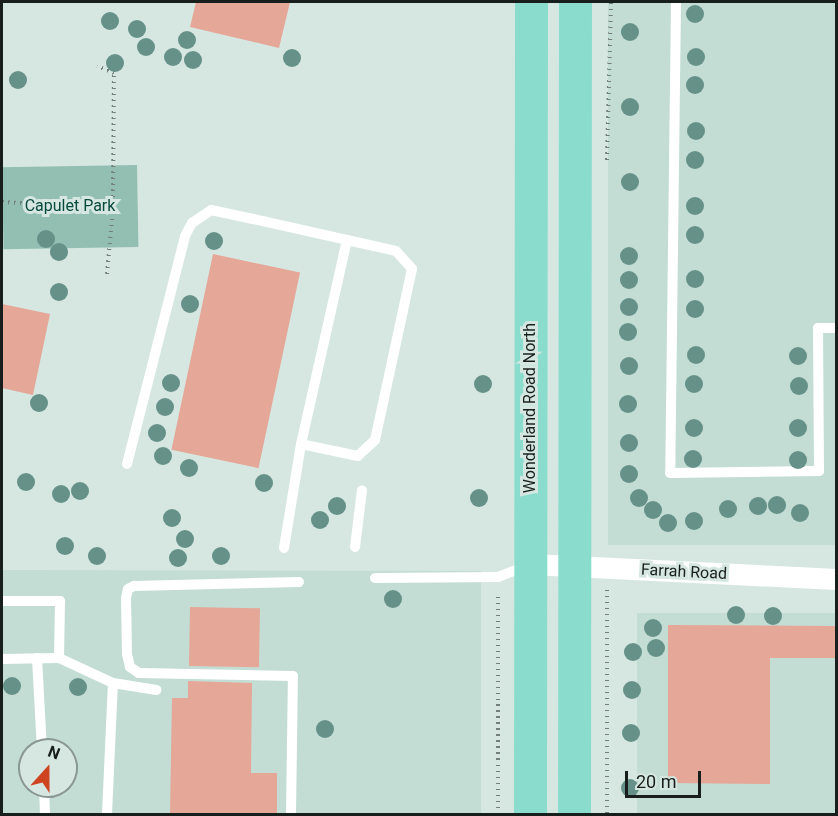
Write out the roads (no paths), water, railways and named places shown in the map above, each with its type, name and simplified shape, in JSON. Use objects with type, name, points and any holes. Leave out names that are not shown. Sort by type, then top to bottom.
[{"type":"main road","name":"Wonderland Road North","points":[[530,814],[531,2]]},
{"type":"main road","points":[[574,814],[575,2]]},
{"type":"street","name":"Farrah Road","points":[[531,564],[837,579]]},
{"type":"lane","points":[[676,2],[670,473],[819,471],[818,328],[837,328]]},
{"type":"lane","points":[[127,464],[185,236],[192,223],[210,210],[396,251],[412,269],[375,440],[358,456],[301,444]]},
{"type":"lane","points":[[284,548],[301,444],[347,240]]},
{"type":"lane","points":[[355,547],[362,490]]},
{"type":"lane","points":[[375,578],[498,577],[531,564]]},
{"type":"lane","points":[[291,814],[293,676],[139,673],[130,667],[127,654],[126,598],[128,589],[134,586],[299,582]]},
{"type":"lane","points":[[2,601],[60,601],[59,658]]},
{"type":"lane","points":[[37,658],[41,738]]},
{"type":"lane","points":[[2,659],[59,658],[113,683],[156,690]]},
{"type":"lane","points":[[107,814],[113,683]]},
{"type":"lane","points":[[44,798],[45,814]]},
{"type":"park label","name":"Capulet Park","points":[[70,206]]}]
